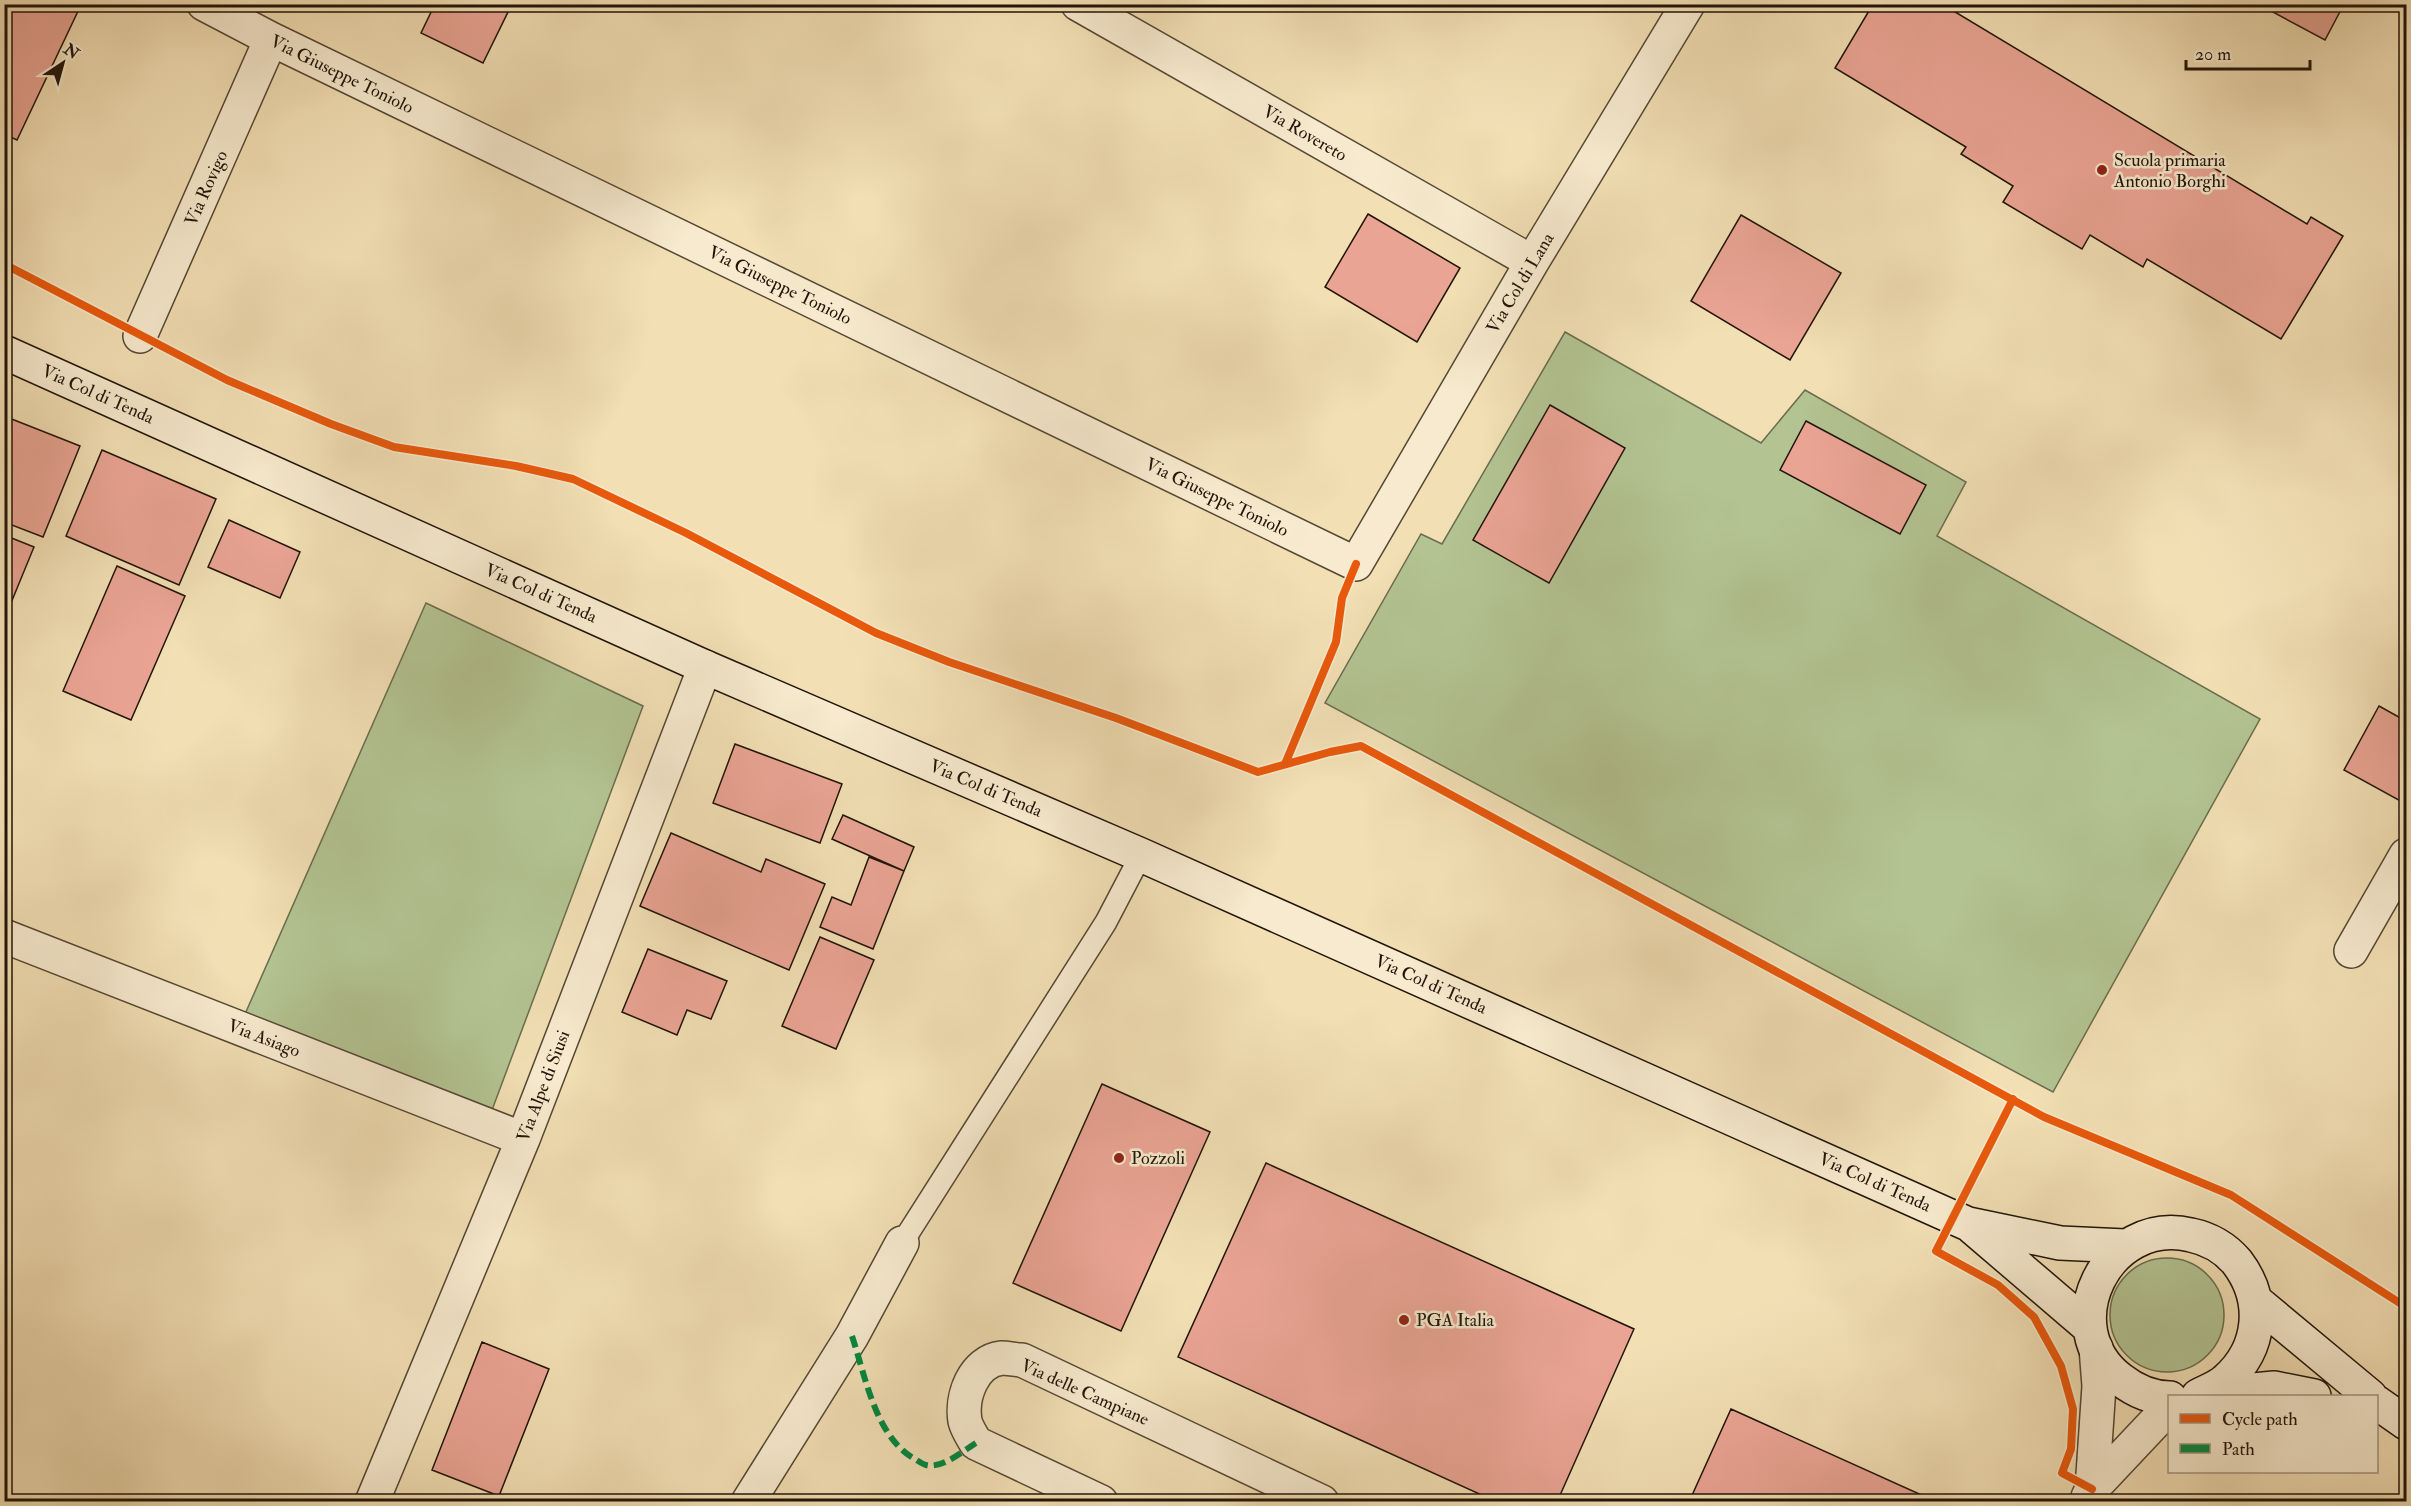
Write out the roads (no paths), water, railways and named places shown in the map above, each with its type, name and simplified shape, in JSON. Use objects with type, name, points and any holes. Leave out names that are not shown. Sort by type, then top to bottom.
[{"type":"street","name":"Via Giuseppe Toniolo","points":[[204,4],[271,39],[1356,564]]},
{"type":"street","name":"Via Rovereto","points":[[1078,4],[1532,262]]},
{"type":"street","name":"Via Col di Lana","points":[[1356,564],[1532,262],[1688,4]]},
{"type":"street","name":"Via Rovigo","points":[[140,336],[271,39]]},
{"type":"street","name":"Via Col di Tenda","points":[[4,352],[705,667],[1141,855],[1968,1224],[2060,1243],[2126,1246]]},
{"type":"street","name":"Via Alpe di Siusi","points":[[372,1502],[523,1139],[705,667]]},
{"type":"street","points":[[2351,951],[2406,855]]},
{"type":"street","name":"Via Asiago","points":[[4,936],[523,1139]]},
{"type":"street","name":"Via Col di Tenda","points":[[1968,1224],[2093,1338],[2111,1372],[2133,1389],[2159,1398],[2168,1398]]},
{"type":"street","name":"Via Col di Tenda","points":[[2093,1338],[2091,1297],[2103,1268],[2126,1246],[2151,1234],[2179,1232],[2206,1238],[2230,1253],[2247,1275],[2257,1302],[2256,1332],[2245,1360],[2225,1382],[2193,1395]]},
{"type":"street","points":[[748,1502],[852,1336],[902,1243]]},
{"type":"street","name":"Via Col di Tenda","points":[[2257,1302],[2367,1395]]},
{"type":"street","points":[[2089,1495],[2099,1386],[2093,1338]]},
{"type":"street","name":"Via delle Campiane","points":[[1101,1502],[976,1443],[966,1424],[964,1402],[970,1381],[986,1365],[1001,1358],[1022,1360],[1322,1502]]},
{"type":"street","name":"Via Col di Tenda","points":[[2207,1395],[2274,1388],[2309,1395]]},
{"type":"street","points":[[2089,1495],[2157,1420],[2168,1412]]},
{"type":"lane","points":[[902,1243],[1106,922],[1141,855]]},
{"type":"place","name":"Scuola primaria Antonio Borghi","points":[[2102,170]]},
{"type":"place","name":"Pozzoli","points":[[1119,1158]]},
{"type":"place","name":"PGA Italia","points":[[1404,1320]]}]
